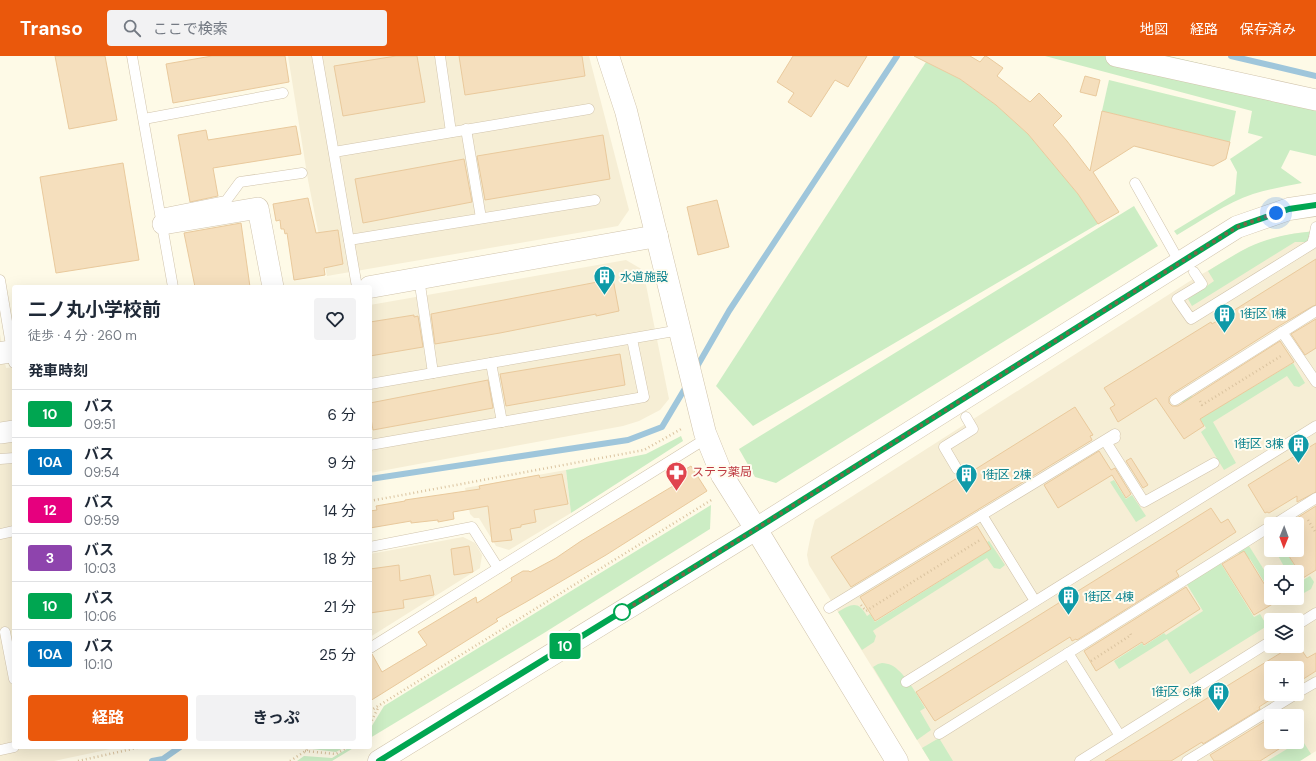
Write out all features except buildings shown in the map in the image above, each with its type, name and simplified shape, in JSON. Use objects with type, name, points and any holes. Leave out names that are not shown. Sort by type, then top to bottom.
[{"type":"street","points":[[608,56],[626,111],[707,438],[722,475],[897,761]]},
{"type":"street","points":[[1116,56],[1316,100]]},
{"type":"street","points":[[379,761],[756,529],[963,412],[1187,267],[1237,227],[1289,209],[1316,205]]},
{"type":"street","points":[[162,219],[258,208],[273,285]]},
{"type":"street","points":[[372,287],[657,236]]},
{"type":"street","points":[[0,433],[12,431]]},
{"type":"lane","points":[[132,56],[173,285]]},
{"type":"lane","points":[[317,56],[357,285]]},
{"type":"lane","points":[[440,56],[451,132]]},
{"type":"lane","points":[[144,119],[282,93]]},
{"type":"lane","points":[[334,152],[589,109]]},
{"type":"lane","points":[[466,129],[481,218]]},
{"type":"lane","points":[[162,219],[226,201],[240,182],[302,173]]},
{"type":"lane","points":[[1135,183],[1187,267],[1202,284],[1177,299],[1191,319],[1312,244],[1316,227]]},
{"type":"lane","points":[[349,240],[595,200]]},
{"type":"lane","points":[[419,278],[433,373]]},
{"type":"lane","points":[[0,280],[2,308],[10,354]]},
{"type":"lane","points":[[1175,400],[1316,311]]},
{"type":"lane","points":[[372,384],[680,330]]},
{"type":"lane","points":[[1282,332],[1316,382]]},
{"type":"lane","points":[[372,445],[644,397],[632,339]]},
{"type":"lane","points":[[491,363],[502,422]]},
{"type":"lane","points":[[956,469],[944,447],[973,429],[963,412]]},
{"type":"lane","points":[[906,682],[1316,426]]},
{"type":"lane","points":[[829,608],[1116,435],[1106,442],[1144,502],[1214,463]]},
{"type":"lane","points":[[372,647],[707,438]]},
{"type":"lane","points":[[0,459],[12,458]]},
{"type":"lane","points":[[1286,517],[1316,498]]},
{"type":"lane","points":[[982,515],[1035,601]]},
{"type":"lane","points":[[372,546],[472,527],[498,568]]},
{"type":"lane","points":[[939,734],[1264,530]]},
{"type":"lane","points":[[0,534],[12,531]]},
{"type":"lane","points":[[1304,621],[1316,613]]},
{"type":"lane","points":[[6,631],[12,667]]},
{"type":"lane","points":[[1080,761],[1264,646]]},
{"type":"lane","points":[[1068,653],[1120,736]]},
{"type":"lane","points":[[1304,689],[1316,682]]},
{"type":"lane","points":[[1188,761],[1285,701]]},
{"type":"lane","points":[[0,750],[12,747]]},
{"type":"path","points":[[1192,389],[1202,405],[1293,349]]},
{"type":"path","points":[[372,501],[644,450],[684,428]]},
{"type":"path","points":[[372,710],[715,497]]},
{"type":"path","points":[[853,593],[866,611],[993,532]]},
{"type":"path","points":[[372,720],[379,706]]},
{"type":"path","points":[[78,761],[132,749]]},
{"type":"path","points":[[290,761],[308,749]]},
{"type":"path","points":[[305,751],[336,754],[345,749]]},
{"type":"shaded area","points":[[288,56],[589,56],[629,210],[618,226],[327,276],[308,180]]},
{"type":"shaded area","points":[[1316,231],[1316,751],[1300,761],[930,761],[809,565],[807,555],[815,520],[1190,281],[1249,247],[1278,237]]},
{"type":"shaded area","points":[[626,260],[643,270],[669,399],[660,410],[639,421],[623,426],[372,473],[372,305]]},
{"type":"shaded area","points":[[0,334],[6,368],[12,367],[12,749],[111,749],[54,761],[0,761]]},
{"type":"shaded area","points":[[566,470],[571,513],[509,550],[496,546],[479,518],[474,518],[470,514],[465,488]]},
{"type":"shaded area","points":[[463,537],[475,543],[482,555],[480,568],[372,636],[372,554]]},
{"type":"green space","points":[[1045,56],[1169,56],[1316,90],[1316,156],[1290,150],[1281,168],[1302,183],[1253,194],[1243,198],[1223,207],[1177,235],[1174,231],[1235,194],[1237,172],[1230,159],[1263,137],[1248,133],[1252,111]]},
{"type":"green space","points":[[926,62],[960,79],[996,105],[1028,134],[1078,194],[1098,224],[753,426],[716,386]]},
{"type":"green space","points":[[1109,80],[1236,111],[1230,142],[1102,111]]},
{"type":"green space","points":[[1134,206],[1158,246],[776,483],[755,477],[739,449]]},
{"type":"green space","points":[[1316,231],[1316,242],[1295,242],[1192,306],[1188,299],[1214,281],[1208,271],[1244,250],[1273,238],[1290,234]]},
{"type":"green space","points":[[1293,363],[1305,383],[1299,387],[1294,386],[1287,376],[1213,422],[1236,463],[1224,470],[1201,432],[1206,428],[1190,403],[1185,406],[1181,400],[1190,394],[1206,415]]},
{"type":"green space","points":[[681,436],[683,441],[571,513],[566,470],[646,454]]},
{"type":"green space","points":[[1114,480],[1126,499],[1132,495],[1146,516],[1136,522],[1110,482]]},
{"type":"green space","points":[[711,505],[710,529],[544,633],[372,737],[372,726],[384,706]]},
{"type":"green space","points":[[989,541],[1005,565],[1000,569],[994,568],[987,558],[874,630],[873,631],[876,636],[874,642],[862,650],[838,612],[854,605],[864,611],[867,616],[870,614],[875,622],[991,549],[987,542]]},
{"type":"green space","points":[[1249,546],[1264,570],[1264,582],[1250,559],[1242,563],[1238,558],[1239,552]]},
{"type":"green space","points":[[1279,557],[1289,557],[1294,565],[1283,565]]},
{"type":"green space","points":[[1220,562],[1254,617],[1260,614],[1264,621],[1264,628],[1190,674],[1167,639],[1119,669],[1114,661],[1142,643],[1144,646],[1164,633],[1166,635],[1203,611],[1186,583]]},
{"type":"green space","points":[[1310,576],[1314,582],[1311,589],[1304,593],[1304,579]]},
{"type":"green space","points":[[882,663],[891,665],[901,673],[919,697],[925,708],[920,711],[931,730],[917,740],[873,667]]},
{"type":"green space","points":[[939,738],[953,761],[930,761],[922,748]]},
{"type":"green space","points":[[1304,743],[1311,754],[1300,761],[1267,761],[1287,749],[1304,749]]},
{"type":"green space","points":[[312,749],[341,749],[336,752]]},
{"type":"green space","points":[[347,749],[352,749],[332,761],[297,761],[304,756],[332,758]]},
{"type":"waterway","points":[[695,370],[729,311],[897,56]]},
{"type":"waterway","points":[[1231,56],[1316,76]]},
{"type":"waterway","points":[[372,479],[628,440],[662,427],[687,385]]},
{"type":"waterway","points":[[152,761],[163,759],[177,749]]},
{"type":"bus line","name":"10","points":[[379,761],[756,529],[1237,227],[1289,209],[1316,205]]},
{"type":"place","name":"水道施設","points":[[605,296]]},
{"type":"place","name":"1街区 1棟","points":[[1225,334]]},
{"type":"place","name":"1街区 3棟","points":[[1299,464]]},
{"type":"place","name":"ステラ薬局","points":[[677,492]]},
{"type":"place","name":"1街区 2棟","points":[[967,494]]},
{"type":"place","name":"1街区 4棟","points":[[1069,616]]},
{"type":"place","name":"1街区 6棟","points":[[1218,712]]},
{"type":"route","points":[[622,612],[619,614],[1237,227],[1276,213]]}]
